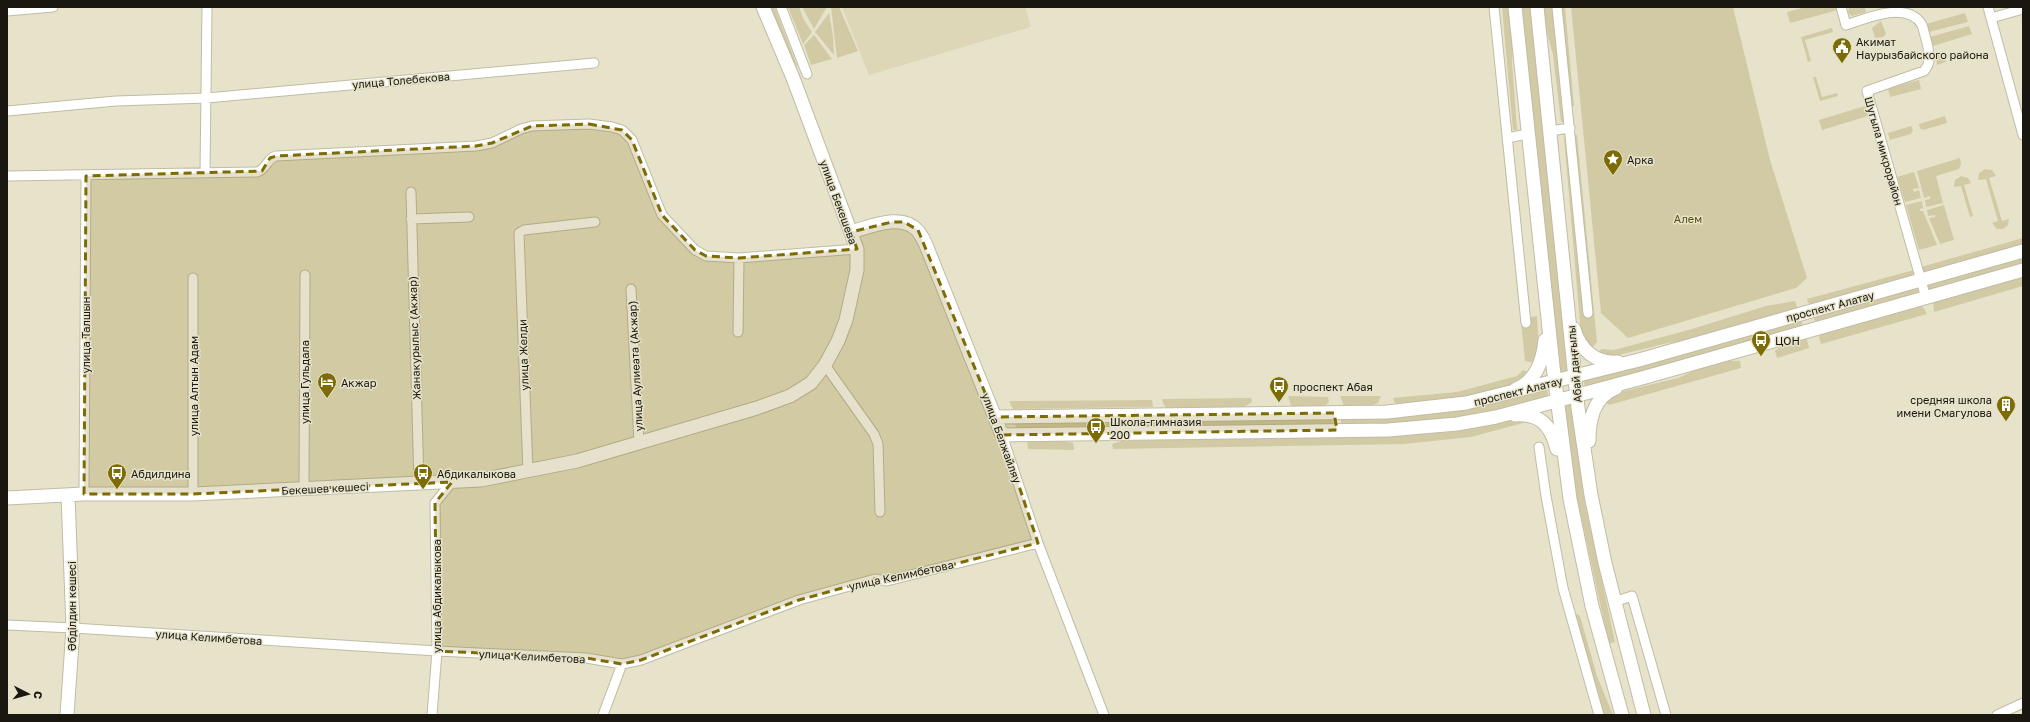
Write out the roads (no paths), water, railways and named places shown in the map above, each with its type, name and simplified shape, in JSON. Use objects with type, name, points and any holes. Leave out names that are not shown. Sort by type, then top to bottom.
[{"type":"main road","name":"улица Бекешева","points":[[639,443],[758,408],[790,396],[811,383],[825,365],[838,341],[848,313],[857,270],[857,250],[793,78],[763,7]]},
{"type":"main road","points":[[1515,7],[1547,312],[1570,499]]},
{"type":"main road","name":"Абай даңғылы","points":[[1537,7],[1575,377],[1591,495],[1614,602],[1644,715]]},
{"type":"main road","name":"улица Белжайляу","points":[[850,232],[892,222],[904,222],[918,230],[926,245],[1002,435]]},
{"type":"main road","name":"проспект Алатау","points":[[995,417],[1387,412],[1431,408],[1491,398],[1575,377],[2023,251]]},
{"type":"main road","name":"проспект Алатау","points":[[1002,435],[1388,430],[1457,424],[1496,417],[1577,394],[1642,378],[2023,270]]},
{"type":"main road","points":[[1569,310],[1577,336],[1583,347],[1590,355],[1602,361],[1611,363],[1639,360]]},
{"type":"main road","points":[[1491,398],[1519,388],[1528,382],[1535,374],[1541,362],[1544,350],[1547,312]]},
{"type":"main road","points":[[1591,495],[1590,416],[1597,404],[1607,393],[1642,378]]},
{"type":"main road","points":[[1334,412],[1337,430]]},
{"type":"main road","points":[[1496,417],[1520,414],[1531,416],[1540,419],[1547,425],[1553,434],[1570,499],[1592,606],[1622,715]]},
{"type":"main road","points":[[1161,416],[1164,433]]},
{"type":"main road","name":"Бекешев көшесі","points":[[7,498],[84,494],[193,494],[452,482],[528,472],[577,461],[639,443]]},
{"type":"main road","name":"Әбділдин көшесі","points":[[67,715],[73,628],[68,496]]},
{"type":"main road","points":[[1606,659],[1627,653]]},
{"type":"street","points":[[7,11],[53,7]]},
{"type":"street","points":[[204,173],[207,98],[207,7]]},
{"type":"street","points":[[781,7],[807,74]]},
{"type":"street","points":[[1494,7],[1526,323]]},
{"type":"street","points":[[1557,7],[1588,313]]},
{"type":"street","name":"Шугыла микрорайон","points":[[1841,7],[1846,25],[1896,10],[1907,13],[1917,20],[1921,25],[1924,34],[1930,57],[1928,67],[1924,72],[1867,91],[1926,298]]},
{"type":"street","points":[[1988,7],[2023,135]]},
{"type":"street","points":[[1991,18],[2023,9]]},
{"type":"street","name":"улица Толебекова","points":[[7,111],[116,101],[207,98],[594,62]]},
{"type":"street","points":[[7,176],[86,176],[257,172],[263,169],[270,158],[276,156],[476,146],[492,144],[521,129],[532,126],[589,124],[622,130],[632,140],[662,215],[677,233],[695,250],[706,256],[739,258],[857,250]]},
{"type":"street","points":[[1550,131],[1570,128]]},
{"type":"street","points":[[1507,138],[1528,134]]},
{"type":"street","name":"улица Талшын","points":[[84,494],[86,176]]},
{"type":"street","name":"Жанакурылыс (Акжар)","points":[[411,192],[419,484]]},
{"type":"street","points":[[411,219],[469,217]]},
{"type":"street","name":"улица Желди","points":[[528,472],[519,233],[524,230],[596,222]]},
{"type":"street","points":[[738,332],[739,258]]},
{"type":"street","name":"улица Гульдала","points":[[304,489],[305,275]]},
{"type":"street","name":"улица Алтын Адам","points":[[193,278],[193,494]]},
{"type":"street","name":"улица Аулиеата (Акжар)","points":[[631,289],[639,443]]},
{"type":"street","points":[[825,365],[874,434],[878,444],[880,512]]},
{"type":"street","name":"улица Белжайляу","points":[[1002,435],[1038,543],[1104,715]]},
{"type":"street","points":[[1539,447],[1546,496],[1563,588],[1599,715]]},
{"type":"street","name":"улица Абдикалыкова","points":[[432,715],[437,651],[435,503],[452,482]]},
{"type":"street","name":"улица Келимбетова","points":[[7,625],[437,651],[586,658],[622,664],[641,660],[799,600],[875,579],[887,581],[1038,543]]},
{"type":"street","points":[[1614,602],[1632,596],[1666,715]]},
{"type":"street","points":[[603,715],[622,664]]},
{"type":"street","points":[[1987,715],[1996,715],[2023,703]]},
{"type":"place","name":"Акимат Наурызбайского района","points":[[1842,64]]},
{"type":"place","name":"Арка","points":[[1613,176]]},
{"type":"place","name":"ЦОН","points":[[1761,357]]},
{"type":"place","name":"Акжар","points":[[327,399]]},
{"type":"place","name":"проспект Абая","points":[[1279,403]]},
{"type":"place","name":"средняя школа имени Смагулова","points":[[2006,422]]},
{"type":"place","name":"Школа-гимназия 200","points":[[1096,444]]},
{"type":"place","name":"Абдилдина","points":[[117,490]]},
{"type":"place","name":"Абдикалыкова","points":[[423,490]]},
{"type":"park label","name":"Алем","points":[[1688,218]]}]
